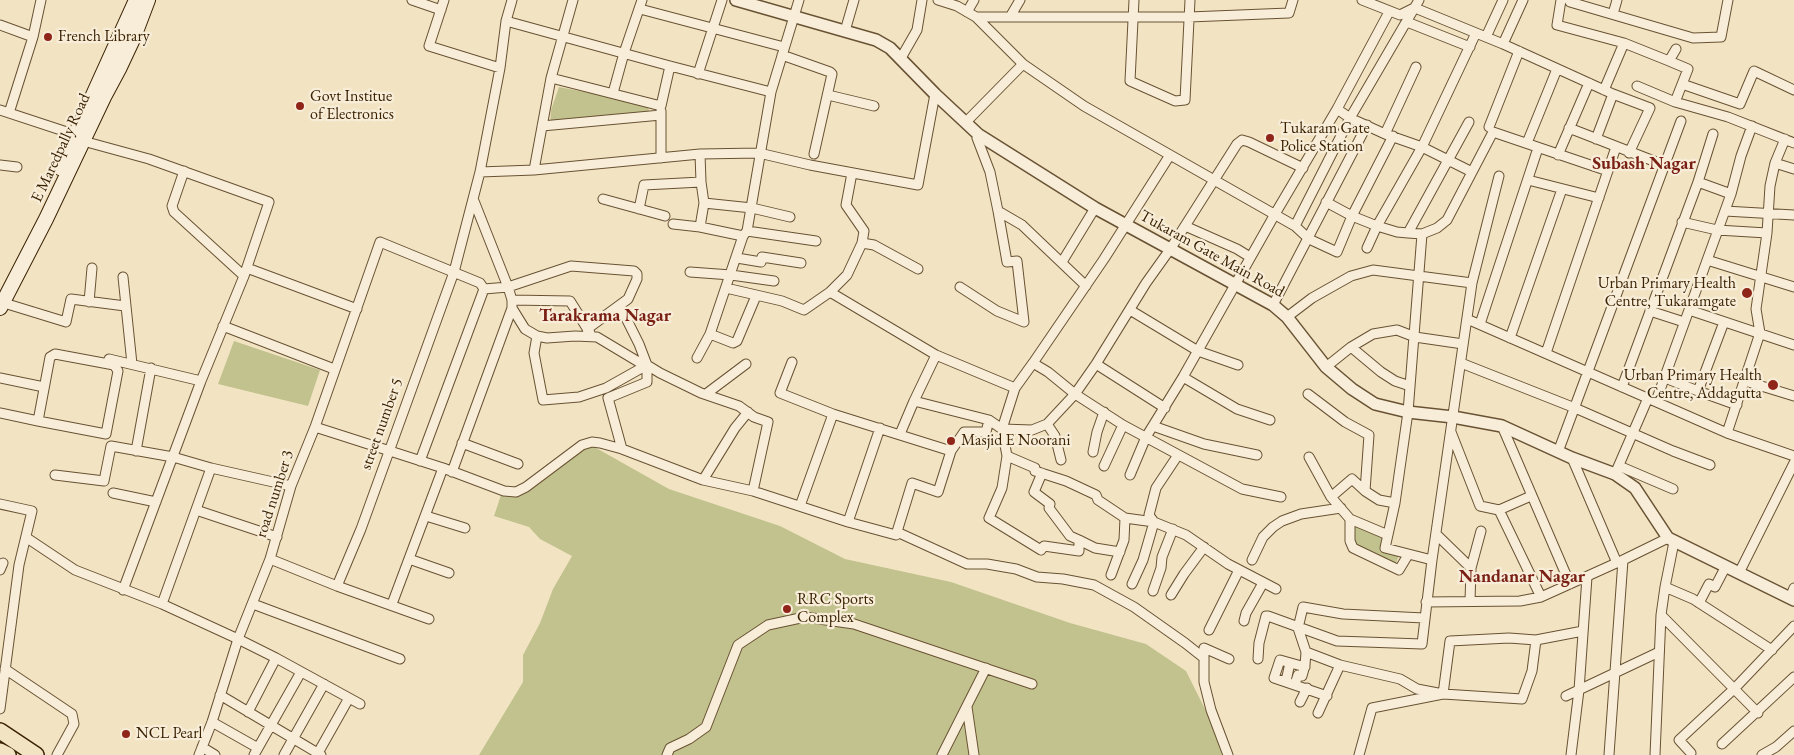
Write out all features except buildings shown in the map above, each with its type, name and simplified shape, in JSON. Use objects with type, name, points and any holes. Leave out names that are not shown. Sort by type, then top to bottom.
[{"type":"main road","name":"E Maredpally Road","points":[[80,138],[136,0]]},
{"type":"main road","name":"E Maredpally Road","points":[[1,300],[80,138],[134,37],[148,0]]},
{"type":"main road","points":[[0,731],[36,755]]},
{"type":"main road","points":[[0,751],[8,755]]},
{"type":"street","points":[[42,0],[33,37],[4,112],[149,159],[269,202],[245,272],[201,381],[123,590]]},
{"type":"street","points":[[412,0],[441,10]]},
{"type":"street","points":[[444,0],[429,46],[500,68]]},
{"type":"street","name":"street number 5","points":[[337,586],[454,272],[480,172],[500,68],[506,21],[512,0]]},
{"type":"street","points":[[534,170],[551,78],[573,0]]},
{"type":"street","points":[[698,74],[722,0]]},
{"type":"street","name":"Tukaram Gate Main Road","points":[[736,0],[876,40],[890,48],[979,136],[1095,208],[1274,305],[1287,317],[1326,367],[1352,389],[1375,404],[1408,412],[1453,417],[1502,426],[1572,458],[1617,470],[1635,488],[1671,540]]},
{"type":"street","points":[[698,358],[710,334],[745,234],[752,208],[759,154],[771,92],[799,0]]},
{"type":"street","points":[[844,31],[854,0]]},
{"type":"street","points":[[901,58],[917,30],[922,0]]},
{"type":"street","points":[[938,0],[957,6],[971,14],[1023,64],[1084,106],[1275,214],[1295,226],[1309,239],[1337,252],[1389,135],[1416,67]]},
{"type":"street","points":[[971,14],[974,0]]},
{"type":"street","points":[[1010,17],[1020,0]]},
{"type":"street","points":[[1134,0],[1130,81],[1175,101],[1184,100],[1190,0]]},
{"type":"street","points":[[971,14],[1010,17],[1133,18],[1288,13],[1293,0]]},
{"type":"street","points":[[1362,0],[1400,15],[1417,4]]},
{"type":"street","points":[[1486,37],[1503,0]]},
{"type":"street","points":[[1503,44],[1523,0]]},
{"type":"street","points":[[1562,0],[1557,25],[1624,44],[1688,69],[1675,102]]},
{"type":"street","points":[[1569,0],[1570,2],[1693,38],[1722,37],[1728,0]]},
{"type":"street","points":[[1613,14],[1617,0]]},
{"type":"street","points":[[613,93],[624,53],[641,4],[783,51],[831,73],[828,95],[814,154]]},
{"type":"street","points":[[1295,226],[1350,118],[1417,4]]},
{"type":"street","points":[[1417,4],[1476,33],[1613,94],[1650,108],[1629,153]]},
{"type":"street","points":[[1130,475],[1146,437],[1165,408],[1235,283],[1337,109],[1389,12]]},
{"type":"street","points":[[506,21],[698,74],[771,92]]},
{"type":"street","points":[[1407,22],[1470,47]]},
{"type":"street","points":[[0,25],[33,37]]},
{"type":"street","points":[[1367,248],[1377,226],[1422,147],[1476,33]]},
{"type":"street","points":[[1604,90],[1624,44]]},
{"type":"street","points":[[1669,60],[1676,49]]},
{"type":"street","points":[[1489,128],[1519,52]]},
{"type":"street","points":[[966,122],[1023,64]]},
{"type":"street","points":[[661,158],[661,110],[670,66]]},
{"type":"street","points":[[1527,143],[1557,69]]},
{"type":"street","points":[[1682,84],[1740,104],[1754,71],[1794,90]]},
{"type":"street","points":[[551,78],[613,93],[661,110]]},
{"type":"street","points":[[1558,155],[1589,83]]},
{"type":"street","points":[[1637,86],[1675,102],[1728,117],[1794,144]]},
{"type":"street","points":[[480,172],[534,170],[700,154],[759,154],[918,185],[935,94]]},
{"type":"street","points":[[1596,139],[1613,94]]},
{"type":"street","points":[[828,95],[874,106]]},
{"type":"street","points":[[1337,109],[1350,118],[1422,147],[1472,172]]},
{"type":"street","points":[[542,126],[661,110]]},
{"type":"street","points":[[1558,452],[1681,121]]},
{"type":"street","points":[[1408,233],[1469,122]]},
{"type":"street","points":[[1274,305],[1367,125]]},
{"type":"street","points":[[1673,489],[1617,470],[1633,434],[1664,378],[1731,194],[1741,156],[1752,126]]},
{"type":"street","points":[[1569,128],[1629,153],[1664,165]]},
{"type":"street","points":[[1326,202],[1352,216],[1396,232],[1422,234],[1437,228],[1447,220],[1493,132],[1608,171]]},
{"type":"street","points":[[1622,387],[1698,182],[1713,134]]},
{"type":"street","points":[[960,287],[996,311],[1024,322],[1016,261],[1007,262],[990,172],[977,138],[979,136]]},
{"type":"street","points":[[1727,433],[1760,333],[1756,309],[1767,233],[1770,186],[1775,162],[1785,139]]},
{"type":"street","points":[[914,401],[989,420],[1002,429],[1032,430],[1047,424],[1075,394],[1096,364],[1146,283],[1171,248],[1237,144],[1242,140],[1303,168]]},
{"type":"street","points":[[1546,353],[1616,147]]},
{"type":"street","points":[[1480,324],[1538,148]]},
{"type":"street","points":[[700,154],[704,203],[700,227]]},
{"type":"street","points":[[1079,540],[1079,550],[1044,546],[1041,550],[989,518],[1002,488],[1007,456],[1002,429],[1015,388],[1086,286],[1170,155]]},
{"type":"street","points":[[1775,162],[1794,169]]},
{"type":"street","points":[[0,165],[17,167]]},
{"type":"street","points":[[184,171],[172,206],[174,212],[245,272],[357,309]]},
{"type":"street","points":[[726,288],[782,301],[804,310],[830,292],[846,275],[862,243],[864,231],[846,205],[852,173]]},
{"type":"street","points":[[1258,659],[1259,643],[1266,616],[1337,641],[1422,644],[1426,602],[1472,283],[1499,176]]},
{"type":"street","points":[[1528,180],[1600,198]]},
{"type":"street","points":[[639,209],[644,184],[701,182]]},
{"type":"street","points":[[1698,182],[1731,194]]},
{"type":"street","points":[[1510,338],[1562,189]]},
{"type":"street","points":[[603,199],[665,216]]},
{"type":"street","points":[[473,201],[508,287],[512,304],[525,329],[537,336],[547,338],[593,337],[608,343],[660,373],[701,393],[739,406],[754,417],[768,422],[753,491]]},
{"type":"street","points":[[704,203],[752,208],[790,217]]},
{"type":"street","points":[[1062,262],[1095,208]]},
{"type":"street","points":[[998,211],[1022,225],[1086,286]]},
{"type":"street","points":[[1724,211],[1794,216]]},
{"type":"street","points":[[1682,222],[1717,230],[1767,233]]},
{"type":"street","points":[[673,224],[816,241]]},
{"type":"street","points":[[1185,226],[1237,248],[1250,257]]},
{"type":"street","points":[[1422,234],[1408,412],[1395,502],[1386,548],[1432,560]]},
{"type":"street","name":"road number 3","points":[[200,751],[212,722],[238,639],[270,559],[291,486],[315,427],[380,242],[454,272]]},
{"type":"street","points":[[862,243],[874,245],[918,269]]},
{"type":"street","points":[[737,258],[761,262],[762,257],[801,262]]},
{"type":"street","points":[[1706,260],[1794,287]]},
{"type":"street","points":[[484,289],[508,287],[571,266],[634,271],[638,279],[628,299],[587,329]]},
{"type":"street","points":[[89,302],[92,268]]},
{"type":"street","points":[[1287,317],[1312,298],[1351,276],[1373,270],[1472,283]]},
{"type":"street","points":[[454,272],[480,283],[484,289]]},
{"type":"street","points":[[690,272],[774,281]]},
{"type":"street","points":[[123,277],[132,364]]},
{"type":"street","points":[[420,461],[484,289]]},
{"type":"street","points":[[830,292],[936,355],[1015,388]]},
{"type":"street","points":[[710,334],[733,343],[737,342],[756,296]]},
{"type":"street","points":[[1,300],[66,322],[71,299],[125,306]]},
{"type":"street","points":[[512,304],[570,301],[593,337]]},
{"type":"street","points":[[392,604],[426,516],[462,443],[512,304]]},
{"type":"street","points":[[620,306],[647,365],[647,382],[608,398],[622,449]]},
{"type":"street","points":[[1130,310],[1198,351],[1238,365]]},
{"type":"street","points":[[1689,310],[1794,345]]},
{"type":"street","points":[[1650,311],[1684,322]]},
{"type":"street","points":[[1467,318],[1727,433],[1794,456]]},
{"type":"street","points":[[1698,391],[1724,322]]},
{"type":"street","points":[[223,326],[334,369]]},
{"type":"street","points":[[1326,367],[1351,347],[1373,334],[1397,330],[1414,337],[1463,344]]},
{"type":"street","points":[[537,336],[534,353],[544,400],[579,397],[606,388],[647,365]]},
{"type":"street","points":[[1351,347],[1381,372],[1410,386]]},
{"type":"street","points":[[0,413],[38,421],[106,434],[118,370],[114,365],[54,354],[50,357],[38,421]]},
{"type":"street","points":[[900,434],[936,355]]},
{"type":"street","points":[[104,358],[201,381]]},
{"type":"street","points":[[792,362],[780,394],[833,414],[951,451]]},
{"type":"street","points":[[1033,363],[1048,372],[1075,394],[1146,437],[1242,488],[1280,497]]},
{"type":"street","points":[[706,394],[746,364]]},
{"type":"street","points":[[1096,364],[1165,408]]},
{"type":"street","points":[[1461,364],[1575,408],[1710,465]]},
{"type":"street","points":[[136,451],[150,368]]},
{"type":"street","points":[[1183,377],[1237,409],[1270,420]]},
{"type":"street","points":[[0,378],[44,387]]},
{"type":"street","points":[[1664,378],[1737,405]]},
{"type":"street","points":[[1745,381],[1794,396]]},
{"type":"street","points":[[1308,394],[1345,422],[1369,435],[1365,491]]},
{"type":"street","points":[[703,480],[735,428],[748,412]]},
{"type":"street","points":[[1093,452],[1104,412]]},
{"type":"street","points":[[800,506],[833,414]]},
{"type":"street","points":[[315,427],[448,470],[504,491],[516,492],[526,487],[582,445],[592,442],[600,443],[622,449],[703,480],[753,491],[848,522],[896,535],[912,483],[938,492],[951,451],[964,432],[986,432],[989,420]]},
{"type":"street","points":[[1047,424],[1055,436],[1061,460]]},
{"type":"street","points":[[1104,466],[1124,425]]},
{"type":"street","points":[[1153,426],[1204,444],[1257,455]]},
{"type":"street","points":[[1502,426],[1570,584]]},
{"type":"street","points":[[848,522],[880,428]]},
{"type":"street","points":[[1450,429],[1480,506],[1498,510],[1531,496]]},
{"type":"street","points":[[462,443],[518,464]]},
{"type":"street","points":[[55,475],[104,482],[110,446],[173,457],[211,468],[291,486]]},
{"type":"street","points":[[1154,522],[1149,516],[1156,488],[1178,454]]},
{"type":"street","points":[[1007,456],[1035,468],[1035,471],[1066,481],[1096,495],[1098,500],[1125,518],[1154,522],[1186,535],[1239,570],[1276,589]]},
{"type":"street","points":[[1309,457],[1331,497],[1350,519],[1388,535]]},
{"type":"street","points":[[1572,458],[1620,562],[1609,755]]},
{"type":"street","points":[[1739,573],[1794,463]]},
{"type":"street","points":[[162,604],[211,468]]},
{"type":"street","points":[[1042,473],[1034,492],[1050,504],[1049,508],[1070,536],[1094,548],[1120,552]]},
{"type":"street","points":[[1331,497],[1352,479],[1379,500],[1395,502]]},
{"type":"street","points":[[113,493],[156,502]]},
{"type":"street","points":[[0,504],[32,511],[19,565],[0,709]]},
{"type":"street","points":[[1252,560],[1263,537],[1282,521],[1301,514],[1341,508]]},
{"type":"street","points":[[196,510],[277,537]]},
{"type":"street","points":[[1498,510],[1541,597]]},
{"type":"street","points":[[426,516],[465,528]]},
{"type":"street","points":[[1111,575],[1124,540],[1125,518]]},
{"type":"street","points":[[1350,519],[1350,541],[1354,548],[1399,570],[1408,555]]},
{"type":"street","points":[[1132,584],[1143,560],[1154,522]]},
{"type":"street","points":[[1153,591],[1161,568],[1162,557],[1173,529]]},
{"type":"street","points":[[1470,601],[1471,568],[1481,531]]},
{"type":"street","points":[[897,532],[967,564],[987,564],[1016,568],[1037,577],[1063,579],[1094,585],[1141,612],[1185,642],[1204,658]]},
{"type":"street","points":[[1436,534],[1471,568]]},
{"type":"street","points":[[27,538],[74,570],[162,604],[238,639],[360,704]]},
{"type":"street","points":[[1655,755],[1661,615],[1671,540]]},
{"type":"street","points":[[1426,602],[1520,601],[1541,597],[1671,540],[1739,573],[1793,595]]},
{"type":"street","points":[[1171,595],[1204,547]]},
{"type":"street","points":[[270,559],[337,586],[392,604],[429,619]]},
{"type":"street","points":[[409,559],[449,573]]},
{"type":"street","points":[[1699,603],[1709,584],[1715,587],[1726,566]]},
{"type":"street","points":[[1209,630],[1239,570]]},
{"type":"street","points":[[1571,755],[1579,690],[1587,577]]},
{"type":"street","points":[[1244,621],[1246,613],[1263,583]]},
{"type":"street","points":[[1665,587],[1699,603],[1772,650]]},
{"type":"street","points":[[253,604],[400,659]]},
{"type":"street","points":[[1290,683],[1298,675],[1302,676],[1305,667],[1306,652],[1298,628],[1302,608],[1343,614],[1424,618]]},
{"type":"street","points":[[1661,615],[1758,712]]},
{"type":"street","points":[[668,755],[670,748],[689,739],[706,727],[738,645],[768,625],[805,617],[854,624],[1032,684]]},
{"type":"street","points":[[1691,753],[1679,740],[1735,688],[1794,626]]},
{"type":"street","points":[[1443,694],[1450,642],[1509,638],[1536,640],[1583,631]]},
{"type":"street","points":[[1306,652],[1340,665],[1400,679],[1417,689],[1443,694],[1522,700],[1532,671],[1536,640]]},
{"type":"street","points":[[1228,755],[1210,710],[1204,682],[1204,648],[1229,660]]},
{"type":"street","points":[[1566,696],[1659,652]]},
{"type":"street","points":[[248,712],[276,658]]},
{"type":"street","points":[[1298,675],[1280,660],[1274,676],[1275,678],[1327,696]]},
{"type":"street","points":[[1318,713],[1340,665]]},
{"type":"street","points":[[1289,667],[1305,667]]},
{"type":"street","points":[[1289,667],[1290,683]]},
{"type":"street","points":[[942,755],[986,668]]},
{"type":"street","points":[[5,669],[72,714],[74,724],[57,755]]},
{"type":"street","points":[[212,722],[256,752],[301,672]]},
{"type":"street","points":[[1722,744],[1794,677]]},
{"type":"street","points":[[284,755],[324,684]]},
{"type":"street","points":[[1300,702],[1307,688]]},
{"type":"street","points":[[1359,755],[1372,708],[1443,694]]},
{"type":"street","points":[[220,695],[319,754],[349,698]]},
{"type":"street","points":[[967,707],[974,755]]},
{"type":"street","points":[[1762,755],[1776,747],[1794,731]]},
{"type":"street","points":[[200,751],[215,755]]},
{"type":"green space","points":[[559,87],[646,104],[649,110],[649,118],[550,125],[551,110]]},
{"type":"green space","points":[[234,341],[320,370],[308,406],[218,384]]},
{"type":"green space","name":"RRC Sports Complex","points":[[589,444],[669,489],[780,526],[845,559],[951,582],[1070,623],[1146,644],[1186,671],[1213,725],[1222,755],[479,755],[523,682],[523,655],[540,623],[553,589],[572,556],[540,539],[529,527],[494,516],[501,495],[519,496]]},
{"type":"green space","points":[[1354,526],[1385,538],[1381,548],[1399,555],[1396,563],[1356,547],[1352,540]]},
{"type":"place","name":"French Library","points":[[48,37]]},
{"type":"place","name":"Govt Institue of Electronics","points":[[300,106]]},
{"type":"place","name":"Tukaram Gate Police Station","points":[[1270,138]]},
{"type":"place","name":"Urban Primary Health Centre, Tukaramgate","points":[[1747,293]]},
{"type":"place","name":"Urban Primary Health Centre, Addagutta","points":[[1773,385]]},
{"type":"place","name":"Masjid E Noorani","points":[[951,441]]},
{"type":"place","name":"RRC Sports Complex","points":[[787,609]]},
{"type":"place","name":"NCL Pearl","points":[[126,734]]},
{"type":"district","name":"Subash Nagar","points":[[1644,164]]},
{"type":"district","name":"Tarakrama Nagar","points":[[605,316]]},
{"type":"district","name":"Nandanar Nagar","points":[[1522,577]]}]
